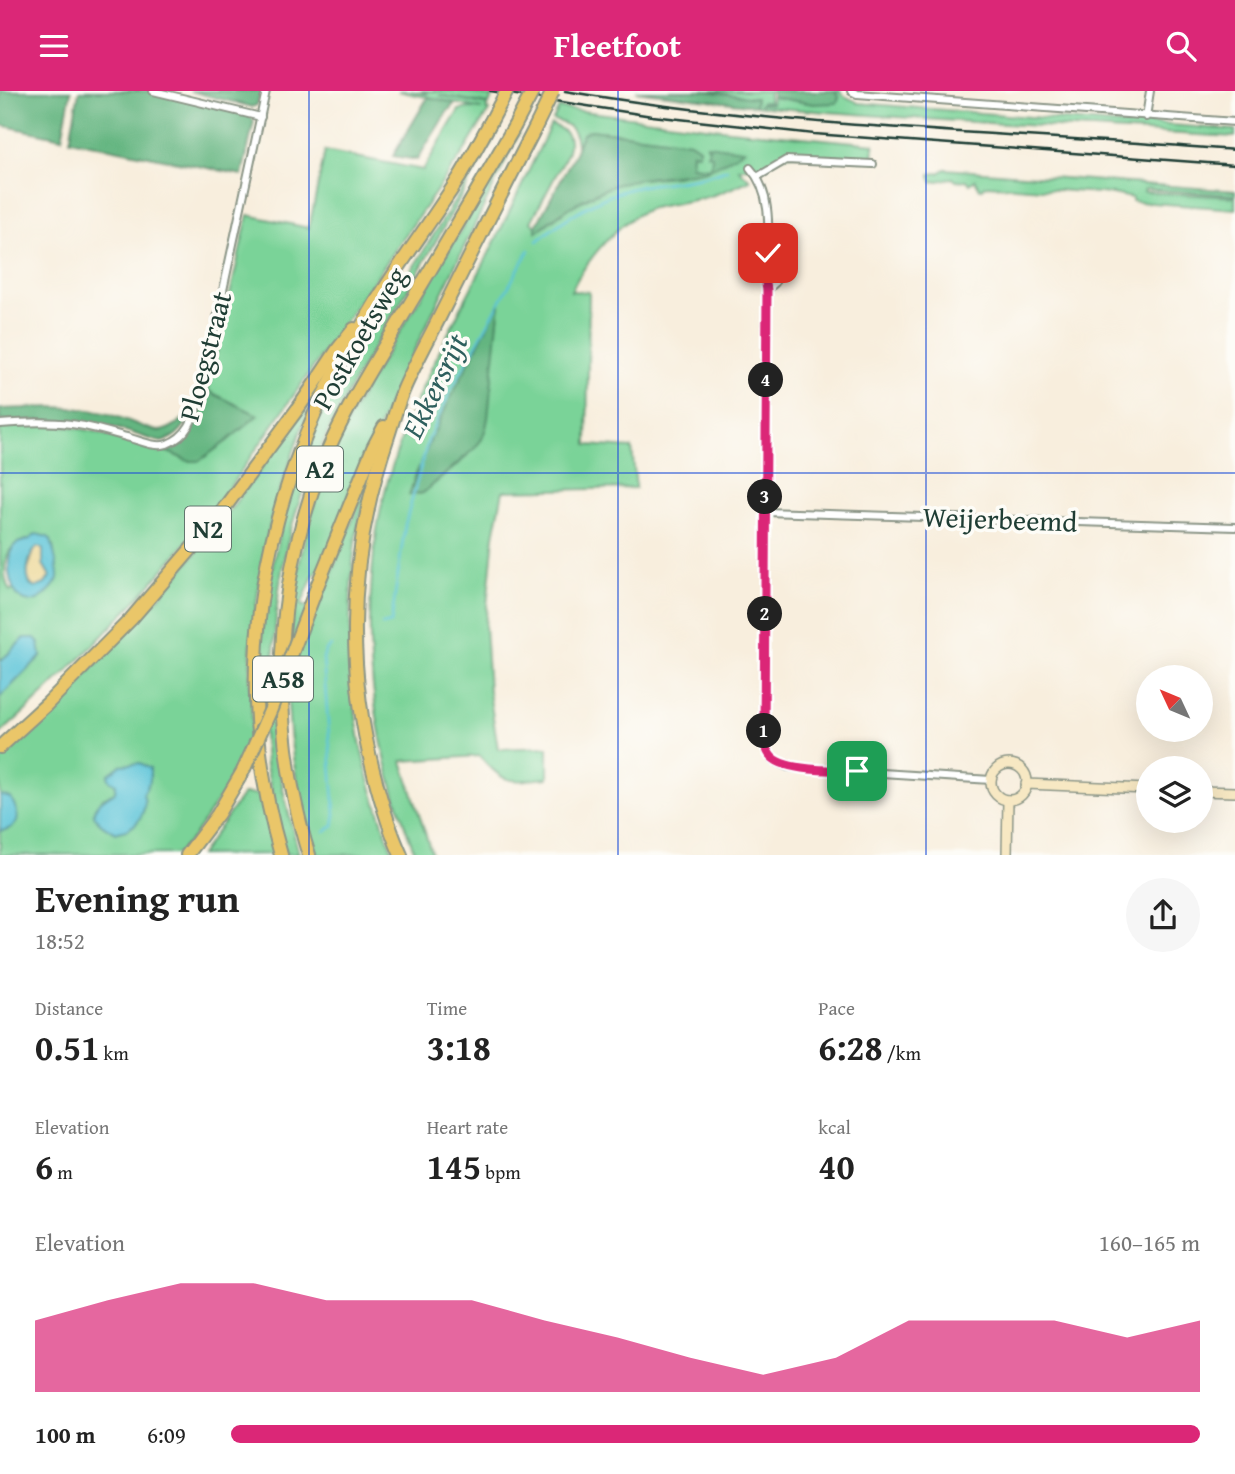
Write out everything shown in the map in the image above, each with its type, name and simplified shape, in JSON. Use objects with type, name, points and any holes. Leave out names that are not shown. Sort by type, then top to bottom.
[{"type":"highway","name":"Postkoetsweg","points":[[281,855],[261,768],[256,715],[257,639],[262,593],[270,547],[281,507],[310,422],[323,396],[376,302],[460,177],[507,91]]},
{"type":"highway","name":"Postkoetsweg","points":[[309,855],[296,811],[282,711],[282,635],[295,552],[306,513],[336,433],[362,383],[533,91]]},
{"type":"highway","name":"Postkoetsweg","points":[[401,855],[386,817],[371,763],[361,718],[356,666],[356,579],[368,505],[403,391],[553,91]]},
{"type":"highway","name":"N2","points":[[0,747],[46,705],[131,619],[183,559],[222,511],[338,349],[376,302]]},
{"type":"highway","name":"A58","points":[[187,855],[218,814],[243,771],[271,709],[373,449],[403,391]]},
{"type":"street","points":[[153,91],[261,117]]},
{"type":"street","name":"Ploegstraat","points":[[0,424],[72,424],[162,445],[169,444],[185,433],[193,421],[200,397],[266,91]]},
{"type":"street","points":[[850,91],[856,94],[1235,123]]},
{"type":"street","points":[[1146,117],[1150,91]]},
{"type":"street","points":[[757,177],[786,160],[794,159],[873,164]]},
{"type":"street","points":[[750,167],[757,177],[766,202],[764,734],[768,754],[788,767],[991,780]]},
{"type":"street","name":"Weijerbeemd","points":[[765,512],[1235,527]]},
{"type":"street","points":[[1008,765],[1023,772],[1026,784],[1022,794],[1008,800],[1002,799],[993,791],[991,780],[997,769],[1008,765]]},
{"type":"street","points":[[1026,784],[1136,789]]},
{"type":"street","points":[[1213,791],[1235,792]]},
{"type":"street","points":[[1007,855],[1008,800]]},
{"type":"green space","points":[[0,91],[71,91],[62,138],[0,125]]},
{"type":"green space","points":[[79,91],[158,91],[250,116],[254,121],[242,175],[70,140]]},
{"type":"green space","points":[[190,91],[262,91],[257,105],[252,107]]},
{"type":"green space","points":[[398,91],[427,94],[421,91],[460,91],[492,97],[489,104],[439,95],[488,105],[486,109],[489,110],[465,150],[202,523],[108,630],[0,734],[0,697],[41,656],[24,638],[0,662],[0,427],[35,424],[71,427],[151,449],[162,449],[188,461],[199,461],[257,415],[208,391],[248,215],[309,228],[325,151],[423,170],[459,110],[482,109]],"holes":[[[27,540],[53,545],[54,556],[10,591],[5,568],[13,547]]]},
{"type":"green space","points":[[636,91],[704,91],[756,98],[755,106]]},
{"type":"green space","points":[[704,91],[769,91],[769,102],[762,102],[761,105],[771,104],[772,97],[814,104],[839,98],[835,91],[840,91],[858,103],[1128,125],[1132,122],[1235,130],[1235,137],[935,120],[755,106],[756,99]]},
{"type":"green space","points":[[772,91],[835,91],[839,98],[837,103],[814,104],[772,97]]},
{"type":"green space","points":[[428,97],[455,103],[417,160],[393,156]]},
{"type":"green space","points":[[559,108],[729,130],[874,144],[873,160],[793,154],[764,165],[739,169],[750,180],[710,196],[640,213],[616,231],[585,267],[571,291],[589,292],[587,445],[632,448],[636,488],[503,491],[494,536],[485,626],[489,692],[498,749],[548,747],[548,778],[510,780],[496,773],[480,756],[402,761],[432,854],[416,855],[392,787],[384,752],[377,717],[370,647],[370,611],[378,522],[394,462],[415,404],[551,124],[567,135],[569,148],[531,222],[536,226],[536,232],[570,207],[611,186],[710,168],[691,166],[692,152],[698,153],[699,148],[690,142],[591,130],[582,135],[577,147],[571,128],[553,120]],"holes":[[[500,304],[482,439],[461,462],[423,493],[410,495],[415,476],[439,422]]]},
{"type":"green space","points":[[501,126],[333,421],[308,479],[290,532],[280,581],[274,655],[277,755],[299,854],[285,854],[266,766],[261,692],[261,637],[266,595],[285,508],[317,422],[345,369],[418,260]]},
{"type":"green space","points":[[591,130],[690,142],[699,148],[699,153],[692,152],[691,166],[711,168],[613,186],[578,203],[536,232],[536,226],[582,135]]},
{"type":"green space","points":[[519,133],[389,403],[323,566],[313,576],[301,605],[317,610],[361,499],[365,496],[352,567],[351,668],[363,756],[393,854],[317,855],[302,803],[292,751],[288,697],[289,643],[295,589],[306,536],[321,485],[356,404]]},
{"type":"green space","points":[[707,145],[744,150],[711,168],[712,155],[707,154]]},
{"type":"green space","points":[[945,169],[1235,191],[1235,195],[1145,189],[1144,192],[1235,197],[1235,209],[1138,202],[1113,194],[987,185],[980,189],[975,180],[970,184],[967,180],[956,181],[953,178],[933,182],[930,174]]},
{"type":"green space","points":[[500,301],[488,418],[482,439],[423,493],[409,495],[440,421]]},
{"type":"green space","points":[[208,391],[258,415],[199,461],[188,461],[166,451],[187,436],[195,424]]},
{"type":"green space","points":[[52,407],[105,413],[159,431],[173,426],[192,411],[181,430],[162,442],[120,429],[86,424],[43,420],[0,421],[0,409]]},
{"type":"green space","points":[[304,410],[308,411],[275,504],[265,545],[251,640],[253,741],[229,784],[192,838],[177,854],[0,855],[0,831],[8,829],[0,795],[0,756],[85,676],[157,600],[222,520]],"holes":[[[121,765],[144,806],[143,812],[103,798],[115,792],[116,784],[108,775]]]},
{"type":"green space","points":[[243,794],[261,794],[276,854],[200,855]]},
{"type":"sand","points":[[37,547],[43,550],[43,564],[50,576],[48,581],[35,588],[29,583],[27,573]]},
{"type":"water","points":[[36,534],[51,540],[58,578],[56,584],[38,600],[28,602],[15,591],[11,581],[10,557],[15,545]],"holes":[[[37,547],[41,548],[43,564],[50,576],[45,584],[35,588],[29,581],[28,566],[34,551]]]},
{"type":"water","points":[[24,638],[35,638],[39,643],[41,656],[0,697],[0,662]]},
{"type":"water","points":[[140,763],[150,768],[150,781],[143,794],[145,804],[142,814],[133,826],[116,833],[95,818],[95,808],[115,792],[116,784],[109,780],[108,775],[121,765]]},
{"type":"water","points":[[0,795],[11,798],[18,819],[13,827],[0,831]]},
{"type":"waterway","name":"Ekkersrijt","points":[[537,241],[573,214],[613,194],[727,169]]},
{"type":"waterway","name":"Ekkersrijt","points":[[382,625],[391,623],[405,525],[429,437],[452,388],[529,250]]},
{"type":"waterway","name":"Ekkersrijt","points":[[325,831],[333,826],[335,814],[323,658],[331,646]]},
{"type":"railway","points":[[490,91],[652,116],[814,134],[1235,165]]},
{"type":"railway","points":[[565,91],[648,104],[816,122],[1235,150]]},
{"type":"route","points":[[768,253],[765,276],[765,745],[768,754],[775,761],[788,767],[857,771]]}]
